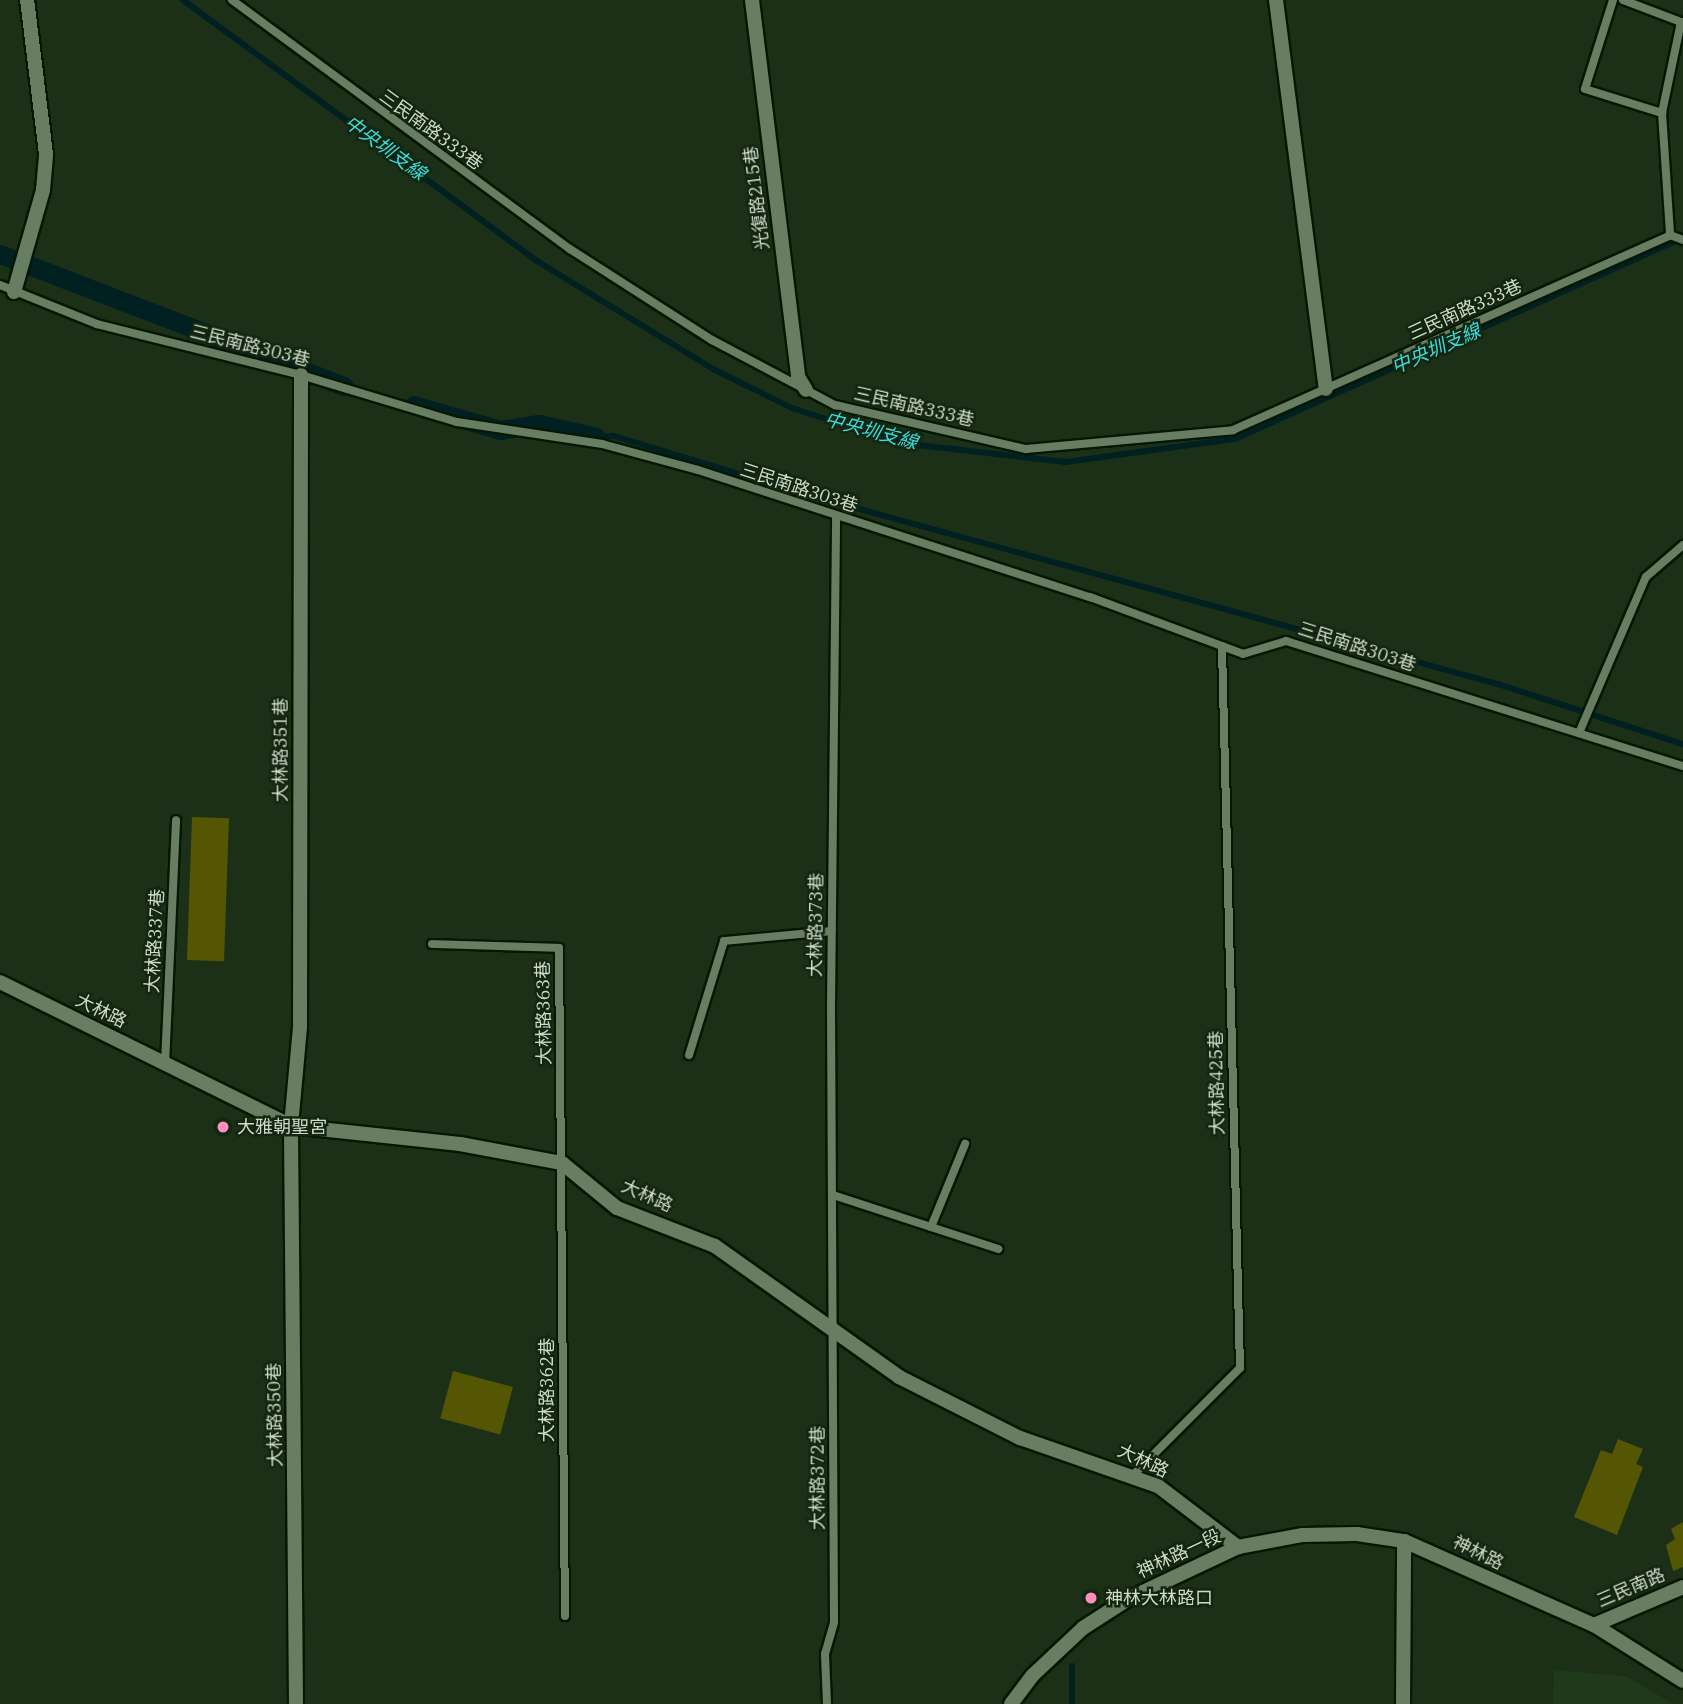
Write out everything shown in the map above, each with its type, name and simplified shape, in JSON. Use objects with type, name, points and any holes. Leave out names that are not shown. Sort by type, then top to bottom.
[{"type":"street","points":[[14,291],[33,232],[46,154],[27,0]]},
{"type":"street","name":"光復路215巷","points":[[752,0],[798,377],[806,390]]},
{"type":"street","points":[[1276,0],[1326,389]]},
{"type":"street","name":"大林路351巷","points":[[291,1126],[300,1027],[301,375]]},
{"type":"street","name":"大林路","points":[[0,982],[291,1126],[460,1144],[562,1163],[617,1208],[715,1245],[776,1285],[834,1333],[899,1377],[1020,1438],[1133,1475],[1158,1486],[1238,1547]]},
{"type":"street","name":"大林路350巷","points":[[291,1126],[296,1704]]},
{"type":"street","name":"神林路","points":[[1238,1547],[1303,1535],[1357,1534],[1404,1541],[1594,1625],[1683,1681]]},
{"type":"street","points":[[1403,1704],[1404,1541]]},
{"type":"street","name":"神林路一段","points":[[1011,1704],[1033,1675],[1083,1628],[1128,1599],[1238,1547]]},
{"type":"street","name":"三民南路","points":[[1594,1625],[1683,1587]]},
{"type":"lane","name":"三民南路333巷","points":[[232,0],[570,248],[712,340],[835,405],[1026,449],[1233,430],[1670,235]]},
{"type":"lane","points":[[1613,0],[1585,89],[1662,113]]},
{"type":"lane","points":[[1623,0],[1681,22],[1662,113],[1670,235],[1683,240]]},
{"type":"lane","name":"三民南路303巷","points":[[0,285],[97,324],[301,375],[457,422],[602,444],[1090,597],[1243,654],[1286,641],[1683,766]]},
{"type":"lane","name":"大林路373巷","points":[[834,1333],[832,931],[836,517]]},
{"type":"lane","points":[[1579,733],[1646,577],[1683,545]]},
{"type":"lane","name":"大林路425巷","points":[[1133,1475],[1240,1368],[1222,646]]},
{"type":"lane","name":"大林路337巷","points":[[164,1063],[176,820]]},
{"type":"lane","points":[[689,1055],[724,941],[832,931]]},
{"type":"lane","name":"大林路363巷","points":[[432,944],[559,948],[562,1163]]},
{"type":"lane","points":[[931,1227],[965,1144]]},
{"type":"lane","name":"大林路362巷","points":[[562,1163],[565,1616]]},
{"type":"lane","points":[[833,1195],[998,1249]]},
{"type":"lane","name":"大林路372巷","points":[[827,1704],[825,1654],[834,1622],[834,1333]]},
{"type":"shaded area","points":[[1554,1670],[1626,1676],[1673,1704],[1553,1704]]},
{"type":"building","points":[[192,817],[229,818],[224,961],[187,960]]},
{"type":"building","points":[[453,1371],[513,1387],[500,1434],[440,1418]]},
{"type":"building","points":[[1618,1439],[1643,1449],[1636,1464],[1643,1467],[1617,1535],[1574,1517],[1601,1450],[1612,1454]]},
{"type":"building","points":[[1683,1522],[1683,1567],[1673,1571],[1666,1545],[1675,1539],[1671,1529]]},
{"type":"waterway","name":"中央圳支線","points":[[183,0],[537,261],[715,370],[792,408],[900,443],[1066,462],[1235,439],[1681,239]]},
{"type":"waterway","points":[[0,254],[344,386]]},
{"type":"waterway","points":[[414,405],[500,430],[539,424],[596,437]]},
{"type":"waterway","points":[[596,437],[614,436],[812,496],[1501,685],[1683,744]]},
{"type":"waterway","points":[[1072,1666],[1072,1704]]},
{"type":"place","name":"大雅朝聖宮","points":[[223,1127]]},
{"type":"place","name":"神林大林路口","points":[[1091,1598]]}]
